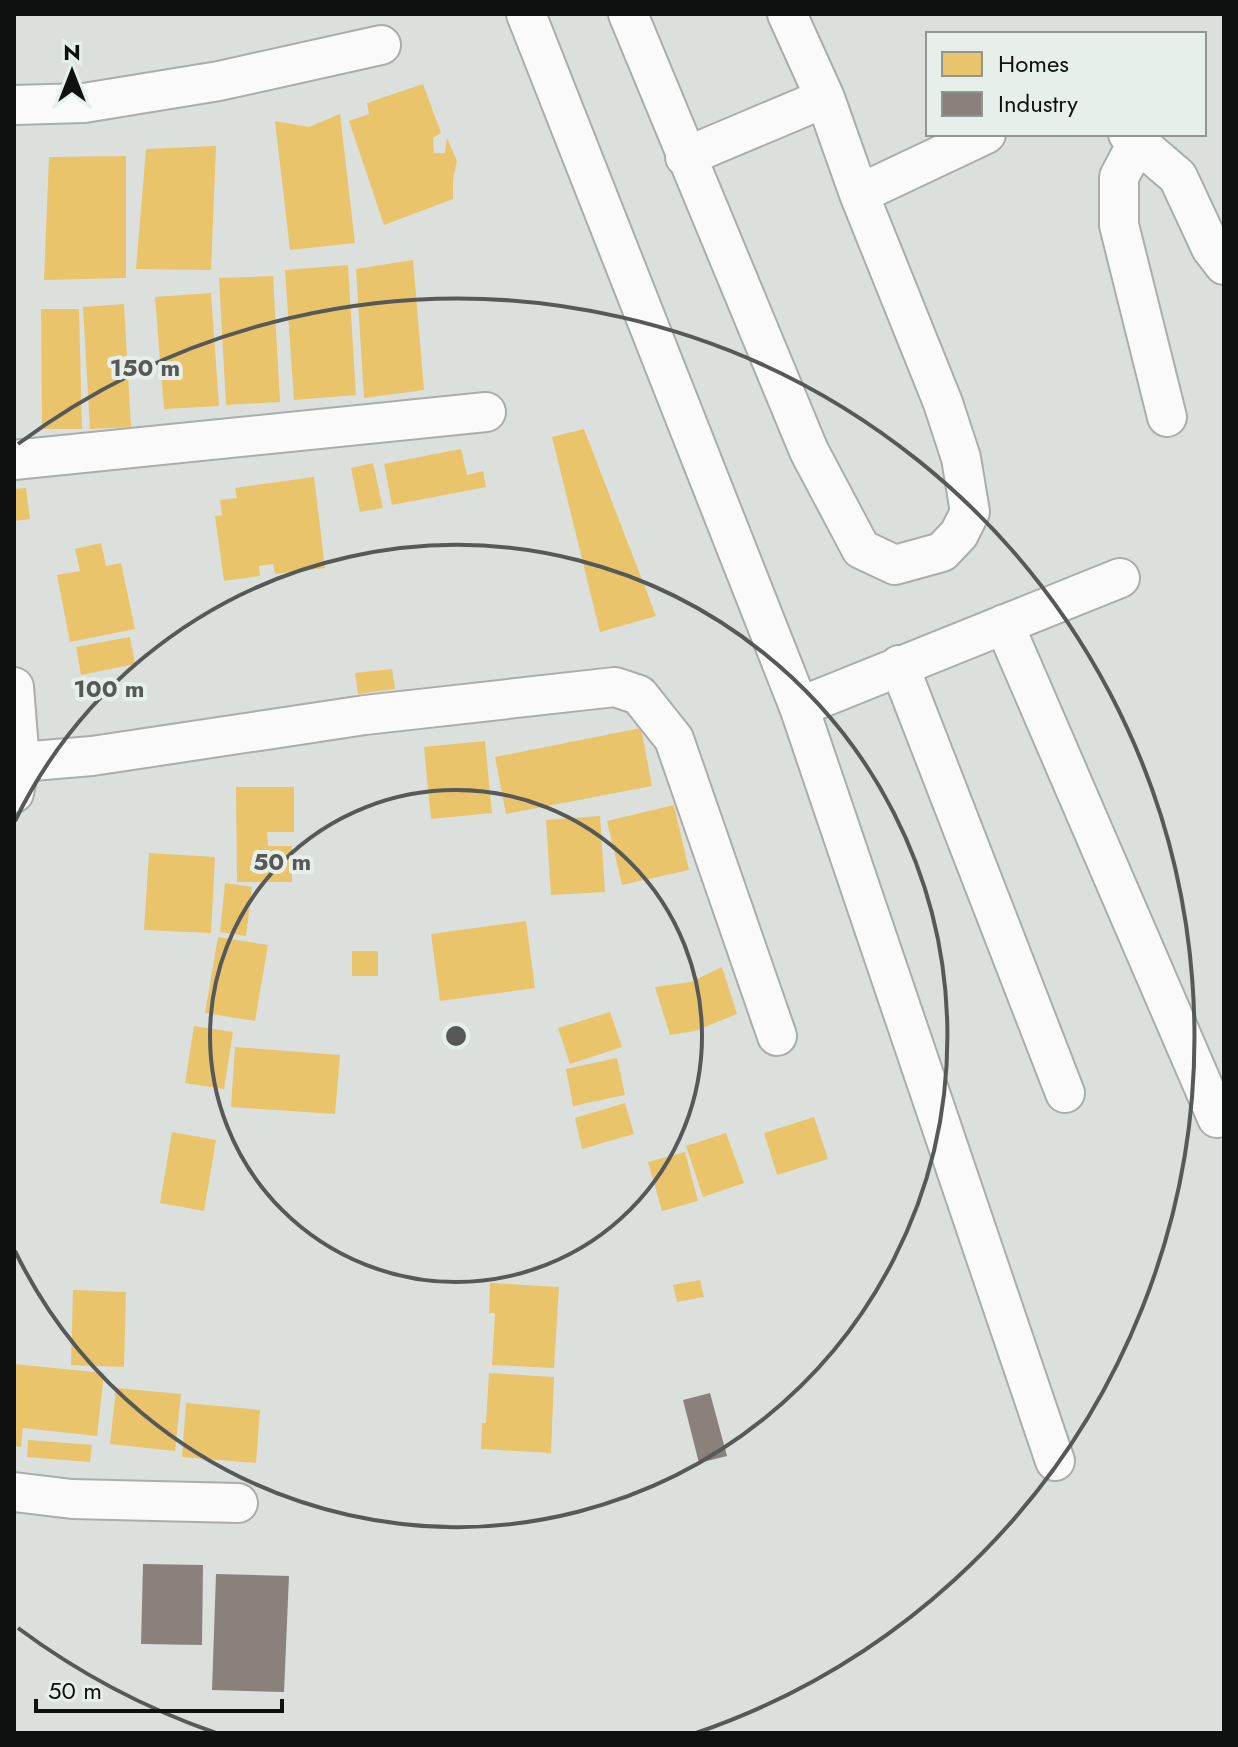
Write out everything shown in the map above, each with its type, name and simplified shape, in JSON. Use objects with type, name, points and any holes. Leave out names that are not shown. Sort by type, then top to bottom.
[{"type":"street","points":[[526,14],[799,707],[1055,1461]]},
{"type":"street","points":[[628,14],[809,451],[861,549],[895,565],[942,552],[959,534],[970,512],[961,458],[943,403],[859,194],[825,98],[787,14]]},
{"type":"street","points":[[14,105],[84,103],[219,81],[381,45]]},
{"type":"street","points":[[685,157],[825,98]]},
{"type":"street","points":[[859,194],[982,136]]},
{"type":"street","points":[[1167,417],[1119,225],[1119,177],[1133,138],[1178,177],[1211,248],[1224,265]]},
{"type":"street","points":[[14,460],[486,412]]},
{"type":"street","points":[[799,707],[1120,578]]},
{"type":"street","points":[[1004,624],[1217,1118]]},
{"type":"street","points":[[899,665],[1065,1093]]},
{"type":"street","points":[[14,687],[17,778],[92,756],[365,715],[615,687],[639,695],[674,739],[777,1036]]},
{"type":"street","points":[[14,1492],[72,1499],[238,1503]]},
{"type":"building: Homes","points":[[423,84],[441,133],[433,138],[434,153],[445,153],[447,138],[457,161],[453,199],[384,225],[349,121],[369,114],[367,103]]},
{"type":"building: Homes","points":[[340,114],[355,243],[290,250],[275,121],[309,127]]},
{"type":"building: Homes","points":[[216,146],[211,270],[136,269],[146,149]]},
{"type":"building: Homes","points":[[126,156],[126,278],[44,280],[49,157]]},
{"type":"building: Homes","points":[[413,260],[424,390],[364,398],[356,269]]},
{"type":"building: Homes","points":[[348,265],[356,395],[294,400],[285,270]]},
{"type":"building: Homes","points":[[273,276],[280,402],[226,405],[219,278]]},
{"type":"building: Homes","points":[[211,293],[219,406],[164,409],[155,297]]},
{"type":"building: Homes","points":[[124,304],[131,427],[90,429],[83,307]]},
{"type":"building: Homes","points":[[41,309],[79,309],[82,429],[42,429]]},
{"type":"building: Homes","points":[[584,429],[656,616],[600,632],[552,437]]},
{"type":"building: Homes","points":[[461,449],[467,475],[483,471],[486,487],[392,505],[384,464]]},
{"type":"building: Homes","points":[[373,463],[383,508],[360,512],[351,468]]},
{"type":"building: Homes","points":[[314,477],[325,568],[275,574],[273,564],[259,566],[260,576],[224,581],[215,516],[222,515],[220,500],[237,498],[235,488]]},
{"type":"building: Homes","points":[[26,488],[30,519],[14,521],[14,489]]},
{"type":"building: Homes","points":[[101,543],[106,566],[121,563],[135,629],[70,642],[57,575],[80,571],[75,549]]},
{"type":"building: Homes","points":[[130,637],[135,664],[81,675],[76,647]]},
{"type":"building: Homes","points":[[392,669],[395,689],[358,694],[355,673]]},
{"type":"building: Homes","points":[[641,728],[652,786],[506,814],[495,757]]},
{"type":"building: Homes","points":[[485,741],[492,813],[431,819],[424,747]]},
{"type":"building: Homes","points":[[236,787],[294,787],[294,832],[267,832],[268,846],[292,846],[292,882],[237,882]]},
{"type":"building: Homes","points":[[674,805],[689,870],[622,885],[607,821]]},
{"type":"building: Homes","points":[[600,816],[605,892],[551,895],[546,820]]},
{"type":"building: Homes","points":[[149,853],[215,857],[211,933],[144,930]]},
{"type":"building: Homes","points":[[225,883],[252,887],[246,936],[220,932]]},
{"type":"building: Homes","points":[[526,921],[535,988],[440,1001],[431,934]]},
{"type":"building: Homes","points":[[218,937],[268,945],[255,1021],[205,1013]]},
{"type":"building: Homes","points":[[352,951],[378,951],[378,976],[352,976]]},
{"type":"building: Homes","points":[[722,967],[737,1014],[695,1031],[670,1035],[655,987],[691,982]]},
{"type":"building: Homes","points":[[610,1012],[622,1047],[570,1064],[558,1028]]},
{"type":"building: Homes","points":[[194,1026],[233,1032],[224,1089],[185,1083]]},
{"type":"building: Homes","points":[[235,1047],[340,1055],[335,1114],[231,1107]]},
{"type":"building: Homes","points":[[617,1058],[625,1095],[573,1106],[566,1069]]},
{"type":"building: Homes","points":[[625,1103],[634,1134],[582,1149],[575,1118]]},
{"type":"building: Homes","points":[[814,1117],[828,1159],[777,1175],[764,1133]]},
{"type":"building: Homes","points":[[172,1132],[216,1140],[204,1211],[160,1203]]},
{"type":"building: Homes","points":[[726,1133],[744,1183],[703,1197],[686,1146]]},
{"type":"building: Homes","points":[[685,1152],[698,1201],[662,1211],[648,1162]]},
{"type":"building: Homes","points":[[700,1280],[704,1297],[677,1302],[673,1285]]},
{"type":"building: Homes","points":[[490,1283],[559,1287],[554,1368],[492,1365],[495,1313],[489,1313]]},
{"type":"building: Homes","points":[[73,1290],[126,1292],[124,1367],[71,1365]]},
{"type":"building: Homes","points":[[14,1364],[104,1373],[97,1436],[23,1428],[21,1447],[14,1446]]},
{"type":"building: Homes","points":[[489,1373],[554,1377],[551,1453],[481,1449]]},
{"type":"building: Homes","points":[[116,1388],[181,1394],[175,1451],[110,1444]]},
{"type":"building: Homes","points":[[186,1403],[260,1410],[256,1463],[182,1457]]},
{"type":"building: Homes","points":[[28,1440],[92,1445],[90,1462],[27,1457]]},
{"type":"building: Industry","points":[[710,1393],[727,1456],[699,1463],[683,1400]]},
{"type":"building: Industry","points":[[143,1564],[203,1565],[202,1645],[141,1644]]},
{"type":"building: Industry","points":[[216,1574],[289,1576],[284,1692],[212,1690]]}]
